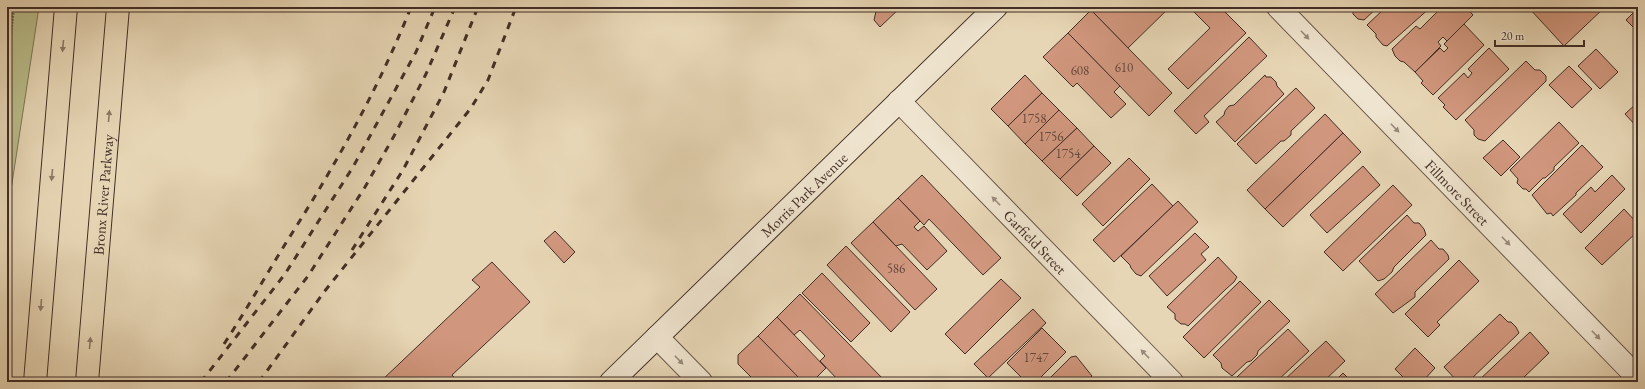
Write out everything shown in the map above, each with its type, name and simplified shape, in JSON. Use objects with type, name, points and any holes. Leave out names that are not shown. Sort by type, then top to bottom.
[{"type":"highway","points":[[35,382],[66,7]]},
{"type":"highway","name":"Bronx River Parkway","points":[[87,382],[118,7]]},
{"type":"street","name":"Morris Park Avenue","points":[[612,382],[996,7]]},
{"type":"street","name":"Fillmore Street","points":[[1278,7],[1638,378]]},
{"type":"street","name":"Garfield Street","points":[[899,101],[1172,382]]},
{"type":"street","points":[[658,337],[701,382]]},
{"type":"path","points":[[7,68],[14,7]]},
{"type":"green space","points":[[7,7],[39,7],[7,216]]},
{"type":"building","points":[[877,7],[901,7],[880,27],[874,20]]},
{"type":"building","points":[[1094,7],[1170,7],[1128,48],[1091,10]]},
{"type":"building","points":[[1189,7],[1220,7],[1246,33],[1188,89],[1168,69],[1210,28]]},
{"type":"building","points":[[1351,7],[1378,7],[1364,20],[1358,19],[1353,14]]},
{"type":"building","points":[[1386,7],[1431,7],[1387,46],[1383,45],[1376,37],[1376,34],[1367,25]]},
{"type":"building","points":[[1442,7],[1466,7],[1473,15],[1447,41],[1443,37],[1438,42],[1441,46],[1415,72],[1395,56],[1392,49],[1416,26],[1420,29]]},
{"type":"building","points":[[1528,7],[1605,7],[1564,46]]},
{"type":"building","points":[[1638,8],[1638,32],[1626,20]]},
{"type":"building","points":[[1091,10],[1172,93],[1149,116],[1068,33]]},
{"type":"building","points":[[1464,24],[1484,45],[1433,95],[1421,83],[1423,81],[1415,72],[1440,48],[1444,52],[1448,48],[1444,44]]},
{"type":"building","points":[[1068,33],[1120,86],[1114,92],[1126,104],[1111,118],[1077,83],[1073,87],[1043,57]]},
{"type":"building","points":[[1249,37],[1267,56],[1204,116],[1209,122],[1196,134],[1174,111]]},
{"type":"building","points":[[1489,48],[1509,69],[1456,120],[1443,107],[1445,105],[1438,98],[1464,73],[1468,78],[1472,73],[1468,69]]},
{"type":"building","points":[[1596,49],[1618,72],[1600,89],[1578,66]]},
{"type":"building","points":[[1526,61],[1535,70],[1540,70],[1546,76],[1546,81],[1485,141],[1478,139],[1474,135],[1474,130],[1465,120]]},
{"type":"building","points":[[1569,66],[1592,89],[1572,108],[1549,85]]},
{"type":"building","points":[[1025,75],[1042,93],[1008,126],[991,109]]},
{"type":"building","points":[[1265,75],[1266,77],[1271,77],[1276,82],[1277,86],[1284,94],[1235,142],[1216,122],[1224,115],[1229,106],[1234,105]]},
{"type":"building","points":[[1296,88],[1315,108],[1291,131],[1291,135],[1284,141],[1281,141],[1256,164],[1237,144]]},
{"type":"building","points":[[1042,93],[1059,110],[1025,144],[1008,126]]},
{"type":"building","points":[[1638,102],[1638,128],[1625,114]]},
{"type":"building","points":[[1059,110],[1077,128],[1042,161],[1025,144]]},
{"type":"building","points":[[1325,114],[1343,133],[1265,209],[1247,190]]},
{"type":"building","points":[[1559,122],[1579,143],[1554,167],[1554,170],[1543,178],[1529,192],[1517,183],[1518,179],[1510,170]]},
{"type":"building","points":[[1077,128],[1094,146],[1060,179],[1042,161]]},
{"type":"building","points":[[1343,133],[1361,152],[1283,227],[1265,209]]},
{"type":"building","points":[[1503,140],[1520,157],[1501,176],[1483,158]]},
{"type":"building","points":[[1582,145],[1603,167],[1553,216],[1551,213],[1547,214],[1532,195]]},
{"type":"building","points":[[1094,146],[1111,163],[1077,196],[1060,179]]},
{"type":"building","points":[[1129,158],[1150,179],[1103,226],[1082,204]]},
{"type":"building","points":[[1363,166],[1380,185],[1327,233],[1310,215]]},
{"type":"building","points":[[922,175],[1001,258],[983,275],[929,219],[924,225],[898,198]]},
{"type":"building","points":[[1612,175],[1625,189],[1581,233],[1563,214],[1591,187],[1595,192]]},
{"type":"building","points":[[1152,184],[1173,206],[1114,262],[1093,240]]},
{"type":"building","points":[[1393,185],[1412,205],[1343,271],[1324,252]]},
{"type":"building","points":[[898,198],[920,221],[914,227],[918,231],[924,226],[947,251],[927,270],[902,244],[896,246],[873,222]]},
{"type":"building","points":[[1178,201],[1198,222],[1141,276],[1136,274],[1121,256]]},
{"type":"building","points":[[1624,209],[1638,224],[1638,231],[1602,265],[1585,248]]},
{"type":"building","points":[[1407,215],[1414,223],[1419,223],[1424,229],[1426,235],[1394,267],[1392,272],[1384,279],[1378,281],[1359,261]]},
{"type":"building","points":[[873,222],[937,289],[915,310],[851,243]]},
{"type":"building","points":[[555,231],[575,252],[564,263],[544,241]]},
{"type":"building","points":[[1195,233],[1209,247],[1201,254],[1206,260],[1167,296],[1149,276]]},
{"type":"building","points":[[1431,240],[1439,249],[1443,249],[1448,255],[1449,259],[1415,292],[1415,297],[1393,313],[1375,294]]},
{"type":"building","points":[[846,246],[910,312],[891,332],[827,265]]},
{"type":"building","points":[[1218,257],[1237,277],[1234,282],[1188,326],[1181,324],[1175,319],[1175,314],[1167,307]]},
{"type":"building","points":[[1459,260],[1479,281],[1437,322],[1440,325],[1428,337],[1405,314]]},
{"type":"building","points":[[492,262],[530,302],[452,375],[458,382],[380,382],[480,287],[472,280]]},
{"type":"building","points":[[822,273],[870,323],[851,342],[802,293]]},
{"type":"building","points":[[1001,279],[1021,298],[965,354],[945,334]]},
{"type":"building","points":[[1240,281],[1261,302],[1204,358],[1183,337]]},
{"type":"building","points":[[800,294],[886,382],[840,382],[820,361],[825,356],[800,330],[794,335],[777,317]]},
{"type":"building","points":[[1269,300],[1290,321],[1258,351],[1257,355],[1251,361],[1247,362],[1232,376],[1222,368],[1221,363],[1213,355]]},
{"type":"building","points":[[1033,309],[1046,323],[988,378],[974,364]]},
{"type":"building","points":[[1500,314],[1516,327],[1519,333],[1468,382],[1458,382],[1444,367]]},
{"type":"building","points":[[777,317],[826,368],[812,382],[802,382],[758,336]]},
{"type":"building","points":[[1042,328],[1066,352],[1036,382],[1026,382],[1007,363]]},
{"type":"building","points":[[1288,329],[1309,351],[1276,382],[1241,382],[1237,377]]},
{"type":"building","points":[[1530,332],[1549,353],[1519,382],[1477,382]]},
{"type":"building","points":[[758,336],[802,381],[801,382],[756,382],[738,364],[738,355]]},
{"type":"building","points":[[1326,341],[1345,361],[1323,382],[1282,382]]},
{"type":"building","points":[[1415,348],[1435,368],[1422,382],[1408,382],[1395,369]]},
{"type":"building","points":[[1076,356],[1092,376],[1085,382],[1046,382],[1071,357]]},
{"type":"building","points":[[1343,373],[1352,382],[1334,382]]},
{"type":"railway","points":[[224,344],[340,154],[371,96],[411,7]]},
{"type":"railway","points":[[201,382],[285,274],[353,167],[416,52],[435,7]]},
{"type":"railway","points":[[226,382],[308,276],[365,187],[394,136],[426,74],[455,7]]},
{"type":"railway","points":[[352,250],[403,170],[444,92],[478,7]]},
{"type":"railway","points":[[259,382],[324,292],[471,108],[488,80],[516,7]]}]
